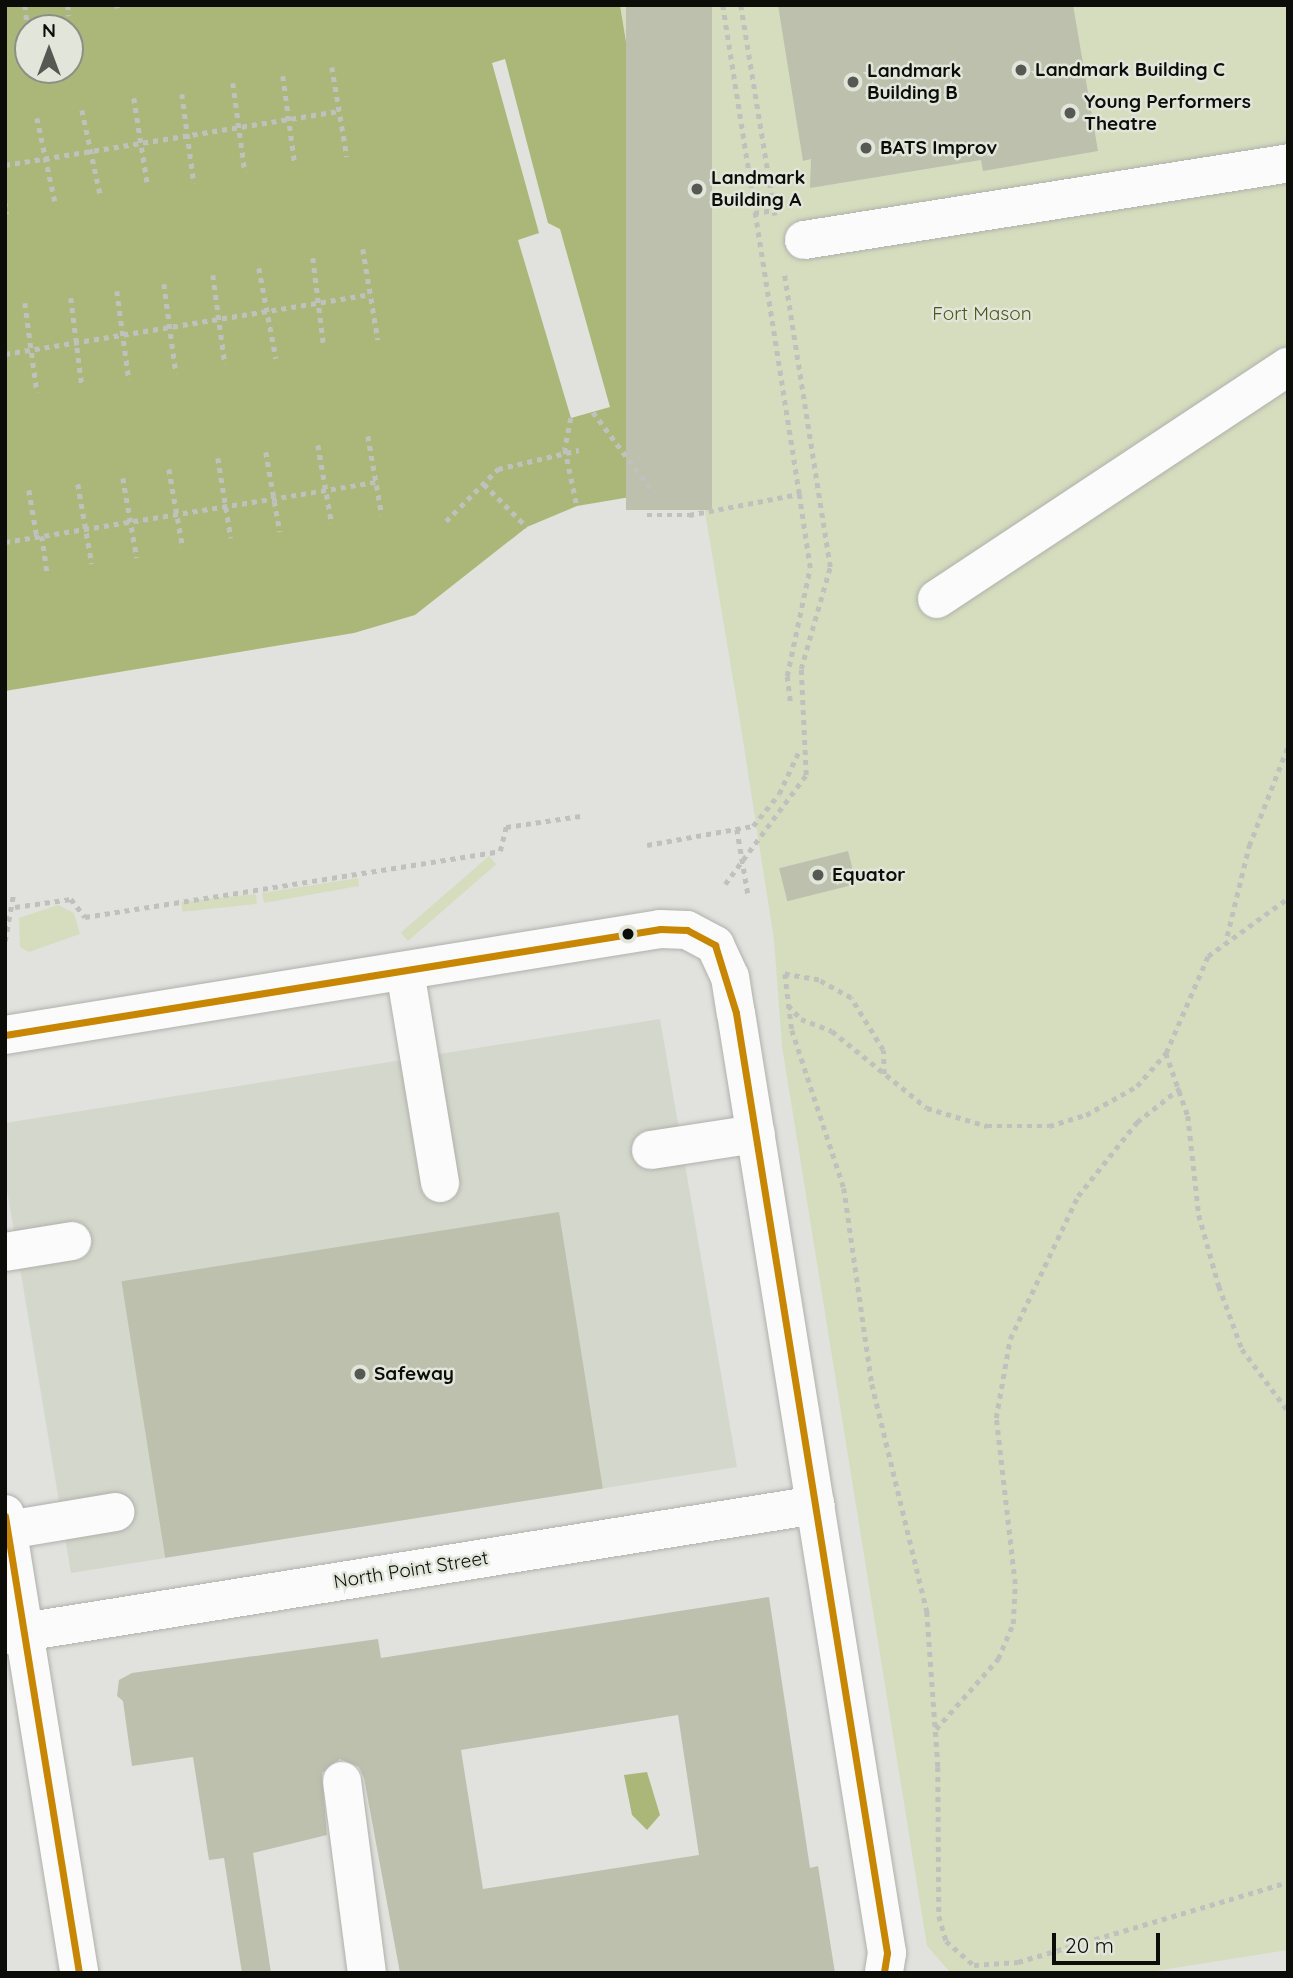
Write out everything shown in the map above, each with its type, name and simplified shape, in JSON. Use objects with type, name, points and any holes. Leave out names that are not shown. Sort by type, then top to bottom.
[{"type":"main road","points":[[788,243],[1288,163]]},
{"type":"main road","points":[[937,599],[1288,368]]},
{"type":"main road","points":[[5,1035],[660,929],[687,930],[715,945],[730,977],[892,1966]]},
{"type":"main road","points":[[405,971],[440,1183]]},
{"type":"main road","points":[[651,1150],[756,1134]]},
{"type":"main road","points":[[5,1252],[72,1241]]},
{"type":"main road","name":"North Point Street","points":[[15,1634],[816,1505]]},
{"type":"main road","points":[[79,1973],[15,1634],[7,1522],[116,1512]]},
{"type":"main road","points":[[342,1782],[367,1973]]},
{"type":"path","points":[[722,5],[810,568],[787,677],[790,701]]},
{"type":"path","points":[[725,884],[806,775],[801,669],[830,567],[788,243],[741,5]]},
{"type":"path","points":[[332,67],[347,157]]},
{"type":"path","points":[[283,76],[295,165]]},
{"type":"path","points":[[233,83],[245,172]]},
{"type":"path","points":[[182,94],[194,183]]},
{"type":"path","points":[[134,98],[148,187]]},
{"type":"path","points":[[82,110],[101,198]]},
{"type":"path","points":[[5,165],[339,111]]},
{"type":"path","points":[[37,118],[56,206]]},
{"type":"path","points":[[5,202],[7,214]]},
{"type":"path","points":[[363,249],[378,340]]},
{"type":"path","points":[[313,258],[324,347]]},
{"type":"path","points":[[259,268],[275,358]]},
{"type":"path","points":[[213,275],[225,364]]},
{"type":"path","points":[[164,284],[176,373]]},
{"type":"path","points":[[117,291],[129,380]]},
{"type":"path","points":[[5,354],[370,294]]},
{"type":"path","points":[[71,298],[82,386]]},
{"type":"path","points":[[25,303],[37,392]]},
{"type":"path","points":[[593,412],[654,493]]},
{"type":"path","points":[[571,418],[566,453],[577,506]]},
{"type":"path","points":[[368,436],[382,515]]},
{"type":"path","points":[[318,445],[332,524]]},
{"type":"path","points":[[446,521],[498,469],[579,450]]},
{"type":"path","points":[[266,452],[280,532]]},
{"type":"path","points":[[218,458],[231,538]]},
{"type":"path","points":[[170,469],[183,548]]},
{"type":"path","points":[[123,478],[137,558]]},
{"type":"path","points":[[5,542],[376,482]]},
{"type":"path","points":[[78,484],[92,564]]},
{"type":"path","points":[[484,484],[527,527]]},
{"type":"path","points":[[29,490],[47,572]]},
{"type":"path","points":[[647,515],[689,515],[799,494]]},
{"type":"path","points":[[1227,937],[1249,846],[1288,746]]},
{"type":"path","points":[[647,845],[753,826],[779,794],[798,753]]},
{"type":"path","points":[[15,907],[71,899],[85,917],[500,851],[506,827],[580,816]]},
{"type":"path","points":[[737,829],[748,894]]},
{"type":"path","points":[[5,941],[15,907],[13,896]]},
{"type":"path","points":[[788,1004],[884,1074],[901,1092],[955,1119],[1019,1129],[1049,1126],[1114,1102],[1166,1053],[1194,981],[1227,937],[1288,898]]},
{"type":"path","points":[[884,1074],[883,1050],[851,998],[819,980],[785,974],[788,1004],[844,1188],[872,1384],[920,1574],[936,1729],[939,1916],[952,1949],[974,1965],[1018,1962],[1288,1882]]},
{"type":"path","points":[[1166,1053],[1180,1088],[1199,1214],[1219,1286],[1242,1349],[1288,1410]]},
{"type":"path","points":[[936,1729],[998,1659],[1013,1624],[997,1394],[1030,1285],[1096,1171],[1138,1122],[1180,1088]]},
{"type":"shaded area","points":[[5,5],[620,5],[696,472],[654,493],[577,506],[527,527],[415,615],[354,633],[5,691]]},
{"type":"shaded area","points":[[660,1019],[737,1467],[71,1573],[5,1178],[5,1123]]},
{"type":"shaded area","points":[[647,1772],[660,1815],[647,1830],[632,1815],[624,1775]]},
{"type":"green space","name":"Fort Mason","points":[[620,5],[1288,5],[1288,1950],[1143,1973],[951,1973],[927,1946],[782,1046],[774,940],[739,715]]},
{"type":"green space","points":[[489,856],[496,864],[408,941],[401,933]]},
{"type":"green space","points":[[358,878],[359,886],[264,903],[262,893]]},
{"type":"green space","points":[[256,894],[257,904],[182,912],[181,902]]},
{"type":"green space","points":[[58,905],[74,913],[80,934],[29,952],[20,947],[19,918]]},
{"type":"pier","points":[[505,59],[548,223],[560,229],[610,407],[571,418],[518,240],[539,233],[492,63]]},
{"type":"building","points":[[626,5],[712,5],[712,510],[626,510]]},
{"type":"building","points":[[778,5],[1073,5],[1098,151],[983,171],[981,160],[810,188],[811,159],[803,161]]},
{"type":"building","name":"Equator","points":[[848,851],[856,884],[787,901],[779,868]]},
{"type":"building","name":"Safeway","points":[[559,1212],[603,1489],[165,1558],[121,1281]]},
{"type":"building","points":[[769,1597],[810,1868],[818,1866],[835,1973],[400,1973],[364,1778],[359,1767],[340,1759],[322,1773],[327,1835],[253,1853],[271,1973],[242,1973],[224,1858],[209,1860],[193,1757],[132,1766],[123,1701],[117,1696],[119,1680],[132,1673],[378,1639],[381,1658]],"holes":[[[678,1715],[699,1855],[483,1889],[461,1750]]]},
{"type":"transit line","points":[[5,1035],[660,929],[687,930],[715,945],[736,1013],[887,1953],[884,1973]]},
{"type":"transit line","points":[[5,1516],[79,1973]]},
{"type":"place","name":"Landmark Building C","points":[[1021,70]]},
{"type":"place","name":"Landmark Building B","points":[[853,82]]},
{"type":"place","name":"Young Performers Theatre","points":[[1070,113]]},
{"type":"place","name":"BATS Improv","points":[[866,148]]},
{"type":"place","name":"Landmark Building A","points":[[697,189]]},
{"type":"place","name":"Equator","points":[[818,875]]},
{"type":"place","name":"Safeway","points":[[360,1374]]}]
